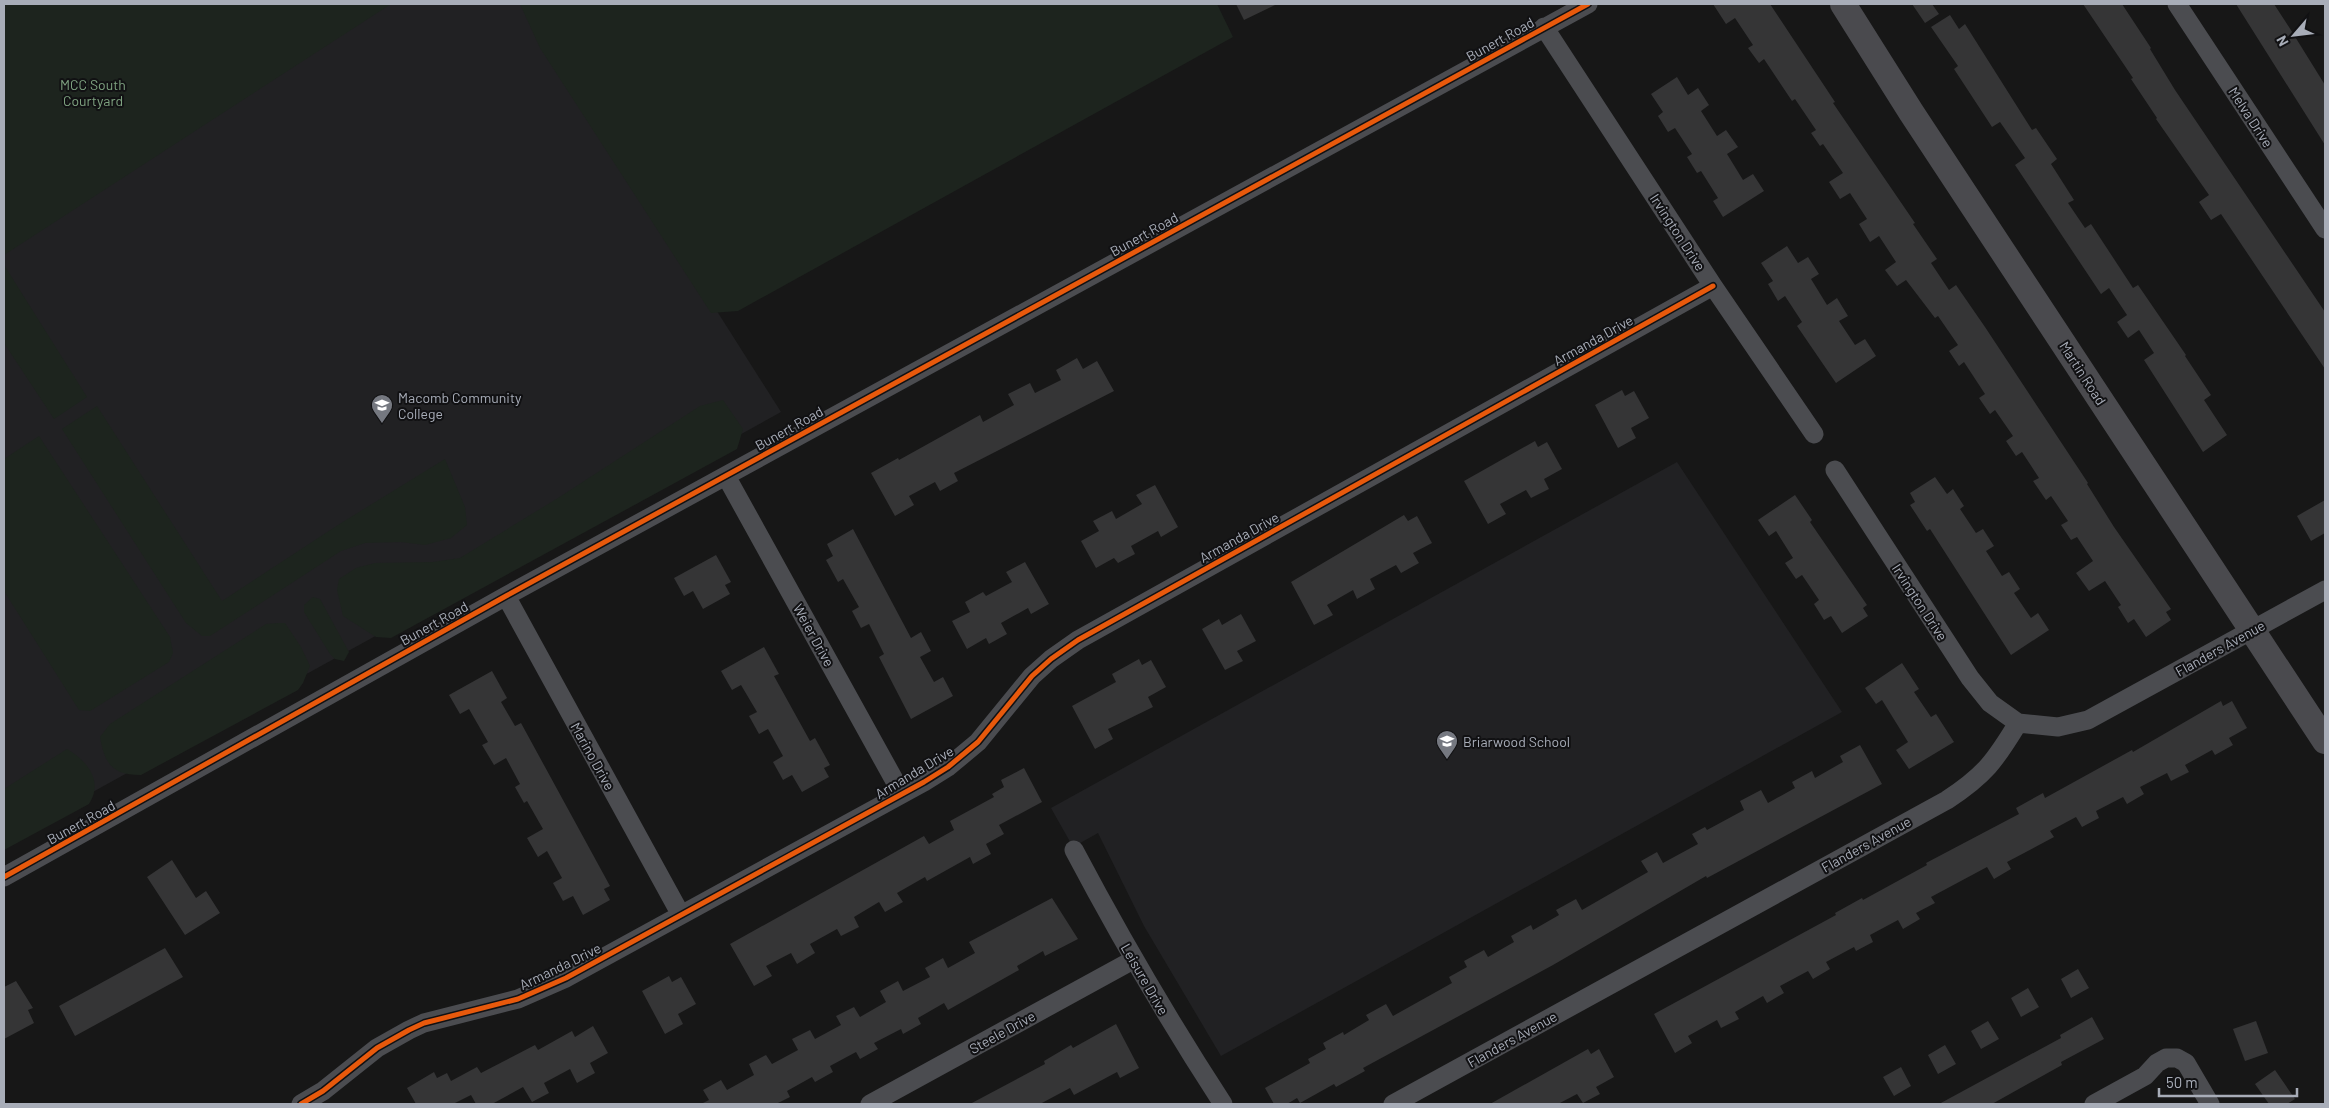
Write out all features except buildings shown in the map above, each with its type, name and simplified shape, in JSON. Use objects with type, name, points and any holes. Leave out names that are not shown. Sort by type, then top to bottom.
[{"type":"street","name":"Bunert Road","points":[[4,877],[506,596],[1588,4]]},
{"type":"street","name":"Martin Road","points":[[1843,4],[1917,120],[2325,741]]},
{"type":"street","name":"Melva Drive","points":[[2177,4],[2325,230]]},
{"type":"street","name":"Irvington Drive","points":[[1544,28],[1713,286],[1814,434]]},
{"type":"street","name":"Armanda Drive","points":[[301,1104],[323,1090],[377,1048],[409,1030],[424,1023],[494,1006],[537,992],[902,794],[948,767],[968,751],[988,732],[1032,676],[1052,658],[1078,640],[1713,286]]},
{"type":"street","name":"Irvington Drive","points":[[1834,470],[1970,678],[1990,703],[2018,723]]},
{"type":"street","name":"Weier Drive","points":[[726,476],[902,794]]},
{"type":"street","name":"Flanders Avenue","points":[[1393,1104],[1947,800],[1981,776],[2002,749],[2018,723],[2058,727],[2088,720],[2325,590]]},
{"type":"street","name":"Marino Drive","points":[[506,596],[682,915]]},
{"type":"street","name":"Leisure Drive","points":[[1074,850],[1133,960],[1222,1104]]},
{"type":"street","name":"Steele Drive","points":[[870,1104],[1133,960]]},
{"type":"street","points":[[2094,1104],[2145,1076],[2166,1058],[2177,1058],[2186,1063],[2210,1104]]},
{"type":"shaded area","name":"Macomb Community College","points":[[4,4],[522,4],[781,412],[4,841]]},
{"type":"shaded area","name":"Briarwood School","points":[[1677,462],[1842,712],[1221,1056],[1144,926],[1098,833],[1073,847],[1051,808]]},
{"type":"green space","name":"MCC South Courtyard","points":[[4,4],[391,4],[4,255]]},
{"type":"green space","points":[[520,4],[1217,4],[1233,37],[738,311],[711,313],[540,48]]},
{"type":"green space","points":[[4,265],[87,397],[54,419],[4,343]]},
{"type":"green space","points":[[723,400],[743,429],[737,449],[391,638],[376,637],[343,616],[337,590],[339,579],[356,568],[375,563],[433,562],[460,558],[558,498],[700,406]]},
{"type":"green space","points":[[97,406],[222,601],[338,525],[445,459],[465,507],[467,525],[451,538],[425,545],[401,542],[365,543],[341,551],[210,636],[202,636],[186,623],[62,429]]},
{"type":"green space","points":[[39,436],[170,637],[173,653],[169,662],[90,711],[79,710],[4,591],[4,459]]},
{"type":"green space","points":[[313,597],[320,599],[349,652],[344,661],[335,659],[330,654],[304,612],[304,605]]},
{"type":"green space","points":[[285,623],[301,647],[310,666],[298,690],[141,775],[123,773],[111,766],[104,754],[100,737],[110,724],[266,624]]},
{"type":"green space","points":[[67,749],[81,759],[91,772],[95,787],[89,804],[4,850],[4,789]]},
{"type":"cycle path","points":[[4,877],[506,596],[1588,4]]},
{"type":"cycle path","points":[[301,1104],[323,1091],[377,1048],[409,1030],[424,1023],[518,999],[566,978],[924,782],[948,767],[978,742],[1032,676],[1051,659],[1078,640],[1713,286]]},
{"type":"place","name":"Macomb Community College","points":[[382,424]]},
{"type":"place","name":"Briarwood School","points":[[1447,760]]}]
